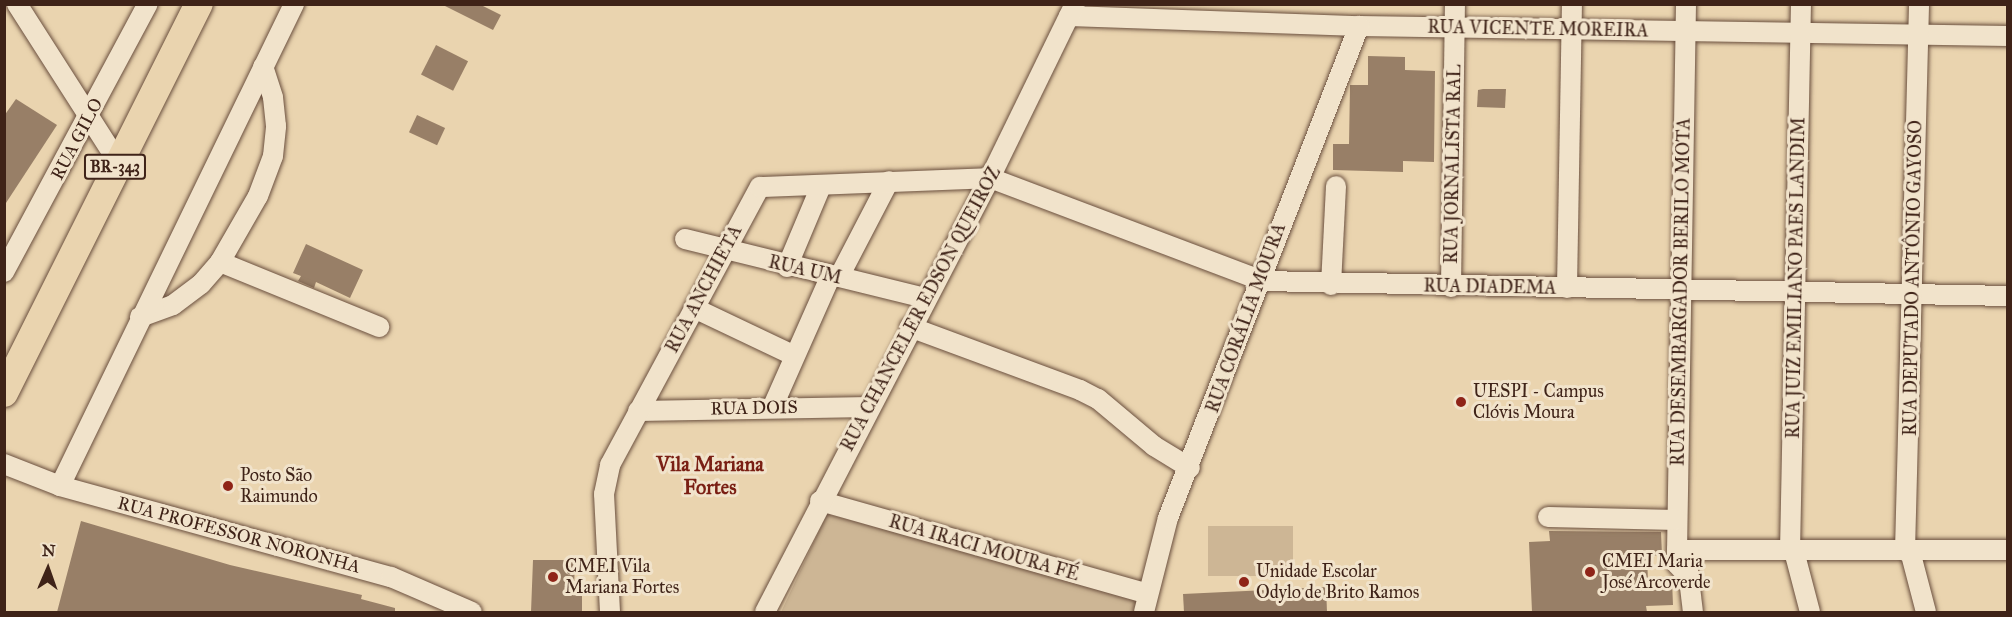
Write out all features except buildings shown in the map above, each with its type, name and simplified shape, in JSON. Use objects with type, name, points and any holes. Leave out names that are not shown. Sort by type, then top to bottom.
[{"type":"highway","name":"BR-343","points":[[4,393],[199,4]]},
{"type":"street","points":[[17,4],[118,162]]},
{"type":"street","name":"RUA GILO","points":[[4,272],[148,4]]},
{"type":"street","points":[[60,486],[140,317],[294,4]]},
{"type":"street","name":"RUA JORNALISTA RAL","points":[[1451,286],[1455,4]]},
{"type":"street","points":[[1567,288],[1572,4]]},
{"type":"street","name":"RUA DESEMBARGADOR BERILO MOTA","points":[[1686,4],[1677,520],[1694,612]]},
{"type":"street","name":"RUA JUIZ EMILIANO PAES LANDIM","points":[[1801,4],[1792,551],[1810,612]]},
{"type":"street","name":"RUA DEPUTADO ANTÔNIO GAYOSO","points":[[1919,4],[1907,551],[1926,612]]},
{"type":"street","name":"RUA VICENTE MOREIRA","points":[[1072,10],[1359,26],[2007,36]]},
{"type":"street","name":"RUA CHANCELER EDSON QUEIROZ","points":[[765,612],[910,327],[990,178],[1072,10]]},
{"type":"street","name":"RUA CORÁLIA MOURA","points":[[1146,603],[1168,518],[1190,468],[1359,26]]},
{"type":"street","points":[[140,317],[173,304],[201,284],[220,262],[258,196],[273,156],[273,97],[263,67]]},
{"type":"street","name":"RUA ANCHIETA","points":[[610,612],[605,482],[638,411],[760,187],[821,186],[889,180],[990,178]]},
{"type":"street","name":"RUA DIADEMA","points":[[990,178],[1262,281],[1331,285],[2007,296]]},
{"type":"street","points":[[773,406],[793,355],[889,180]]},
{"type":"street","points":[[787,267],[821,186]]},
{"type":"street","points":[[1331,285],[1336,186]]},
{"type":"street","name":"RUA UM","points":[[685,239],[787,267],[926,298]]},
{"type":"street","points":[[220,262],[379,327]]},
{"type":"street","points":[[694,308],[793,355]]},
{"type":"street","points":[[910,327],[1098,399],[1154,446],[1190,468]]},
{"type":"street","name":"RUA DOIS","points":[[638,411],[773,406],[870,407]]},
{"type":"street","name":"RUA PROFESSOR NORONHA","points":[[4,464],[60,486],[391,577],[472,612]]},
{"type":"street","name":"RUA IRACI MOURA FÉ","points":[[820,501],[1146,603]]},
{"type":"street","points":[[1548,517],[1677,520]]},
{"type":"street","points":[[1682,550],[2007,550]]},
{"type":"shaded area","points":[[827,514],[1139,598],[1135,612],[781,612]]},
{"type":"shaded area","points":[[1208,526],[1293,526],[1293,576],[1208,576]]},
{"type":"place","name":"UESPI - Campus Clóvis Moura","points":[[1461,402]]},
{"type":"place","name":"Posto São Raimundo","points":[[228,486]]},
{"type":"place","name":"CMEI Maria José Arcoverde","points":[[1590,572]]},
{"type":"place","name":"CMEI Vila Mariana Fortes","points":[[553,577]]},
{"type":"place","name":"Unidade Escolar Odylo de Brito Ramos","points":[[1244,582]]},
{"type":"district","name":"Vila Mariana Fortes","points":[[710,476]]}]
